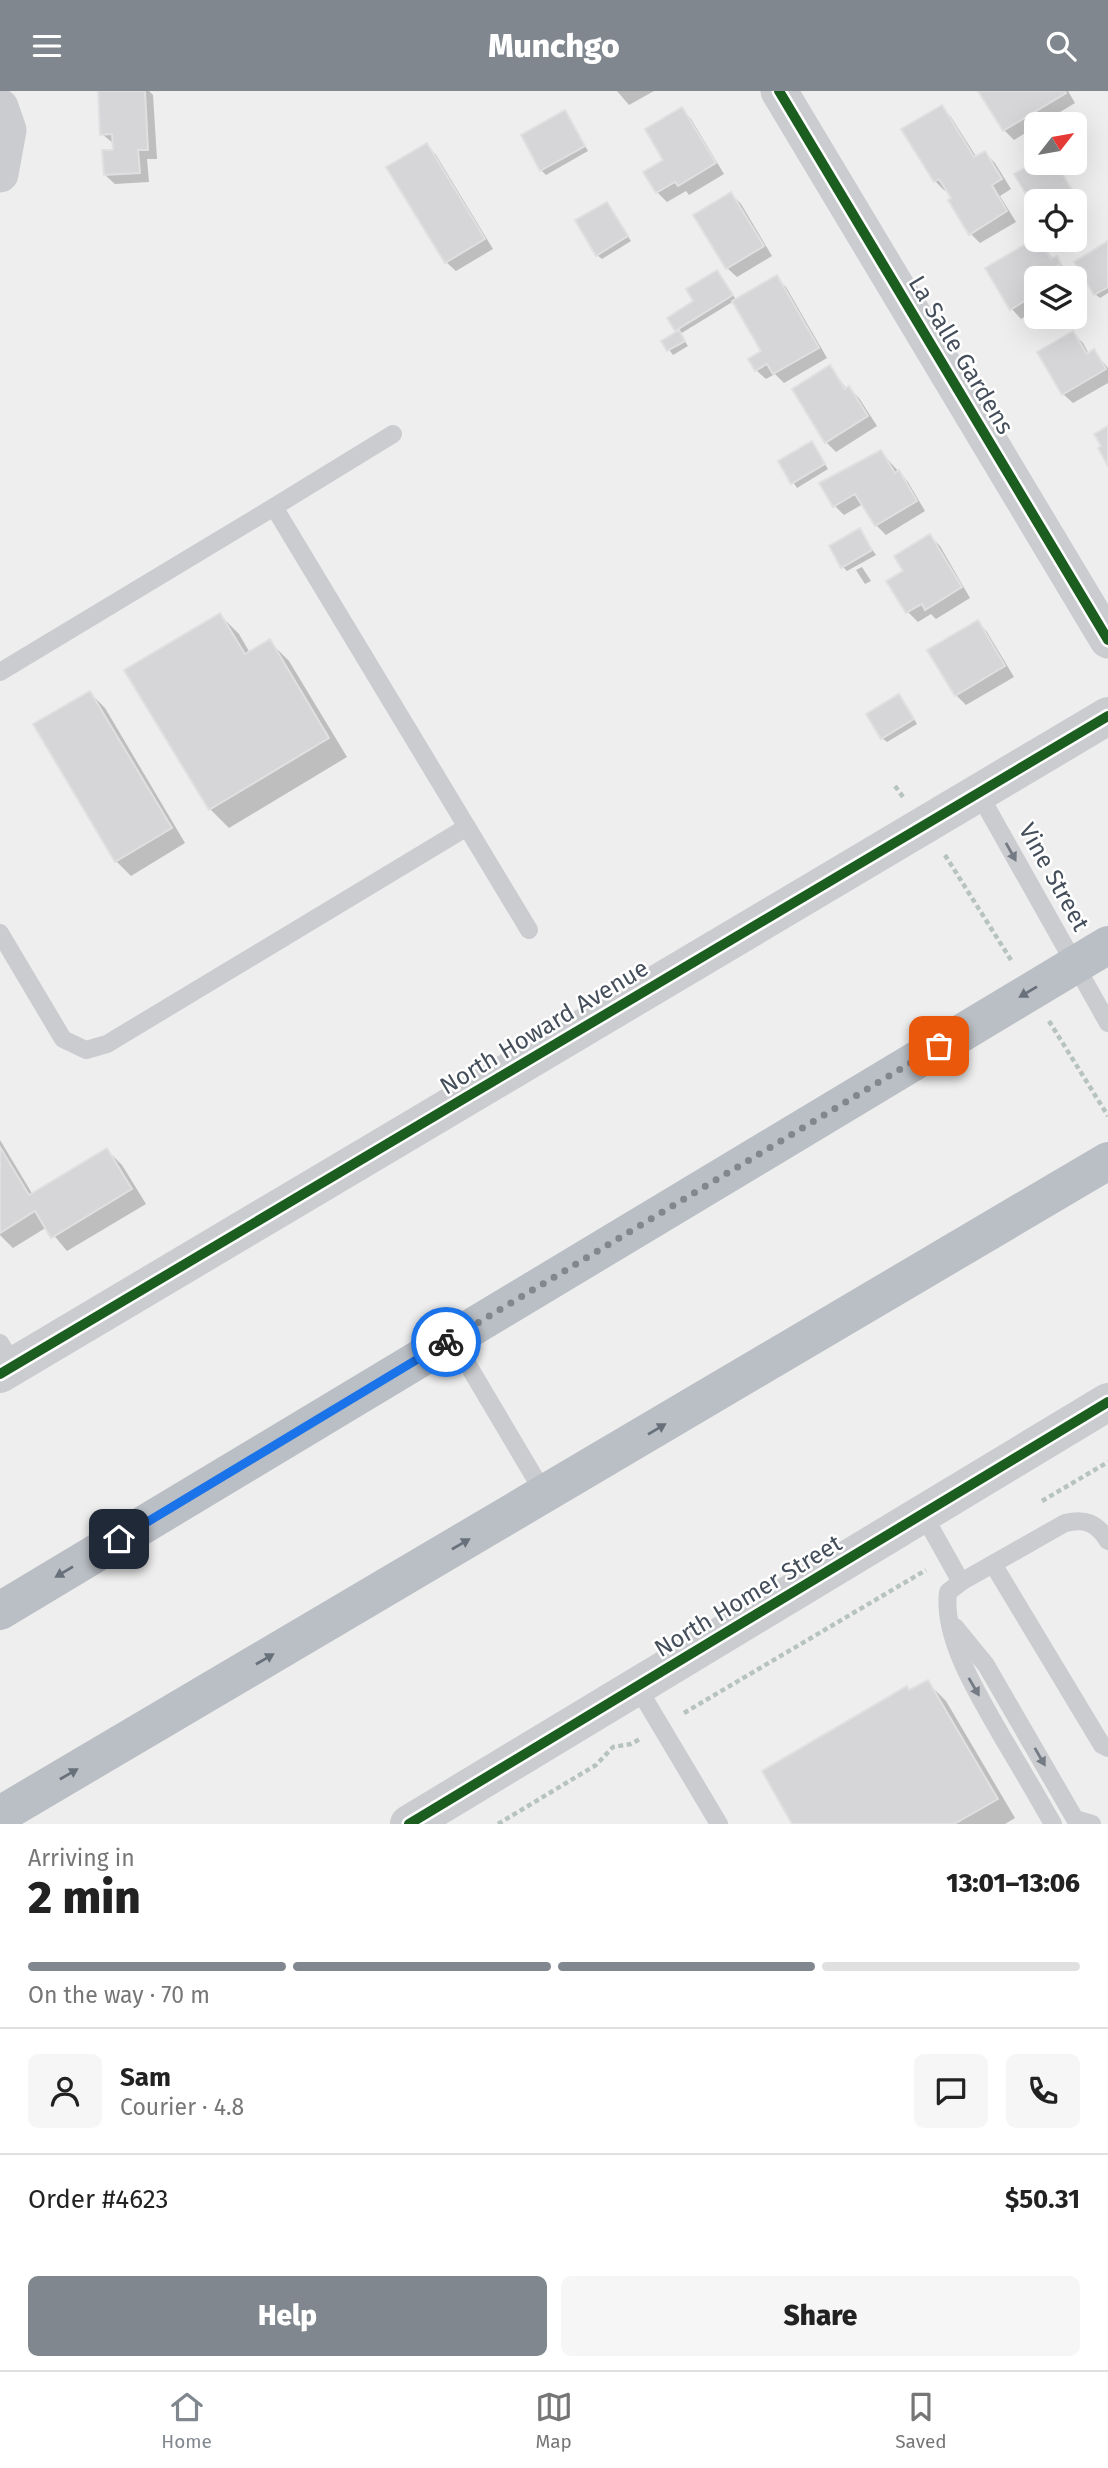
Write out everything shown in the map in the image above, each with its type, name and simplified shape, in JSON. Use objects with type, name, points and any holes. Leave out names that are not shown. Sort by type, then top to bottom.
[{"type":"highway","points":[[0,1611],[1108,945]]},
{"type":"highway","points":[[5,1812],[1108,1161]]},
{"type":"street","name":"La Salle Gardens","points":[[781,92],[1108,640]]},
{"type":"street","points":[[0,107],[8,130],[0,174]]},
{"type":"street","name":"North Howard Avenue","points":[[5,1361],[1108,716]]},
{"type":"street","name":"North Homer Street","points":[[409,1824],[1108,1402]]},
{"type":"lane","points":[[0,672],[393,434]]},
{"type":"lane","points":[[274,507],[529,930]]},
{"type":"lane","name":"Vine Street","points":[[978,792],[1108,1023]]},
{"type":"lane","points":[[0,933],[63,1039],[86,1050],[107,1044],[467,827]]},
{"type":"lane","points":[[452,1338],[545,1495]]},
{"type":"lane","points":[[923,1514],[961,1582]]},
{"type":"lane","points":[[1053,1824],[967,1675],[948,1619],[948,1592],[1065,1523],[1079,1519],[1091,1523],[1102,1531],[1108,1541]]},
{"type":"lane","points":[[993,1564],[1102,1745],[1108,1748]]},
{"type":"lane","points":[[948,1619],[986,1665],[1084,1821],[1108,1820]]},
{"type":"lane","points":[[638,1688],[719,1824]]},
{"type":"path","points":[[895,786],[944,853],[1016,968]]},
{"type":"path","points":[[1044,1013],[1108,1116]]},
{"type":"path","points":[[1040,1503],[1108,1462]]},
{"type":"path","points":[[498,1824],[596,1765],[613,1747],[631,1744],[948,1557]]},
{"type":"building","points":[[98,91],[145,91],[148,150],[138,150],[140,173],[104,175],[102,150],[113,150],[112,134],[100,135]]},
{"type":"building","points":[[978,91],[1065,91],[1066,93],[1034,112],[1024,112],[1024,118],[1003,131]]},
{"type":"building","points":[[942,105],[974,157],[985,151],[1002,179],[992,185],[1007,211],[969,235],[939,179],[934,182],[901,129]]},
{"type":"building","points":[[682,107],[716,163],[678,186],[675,182],[656,193],[643,172],[663,160],[645,129]]},
{"type":"building","points":[[565,110],[585,146],[540,171],[521,135]]},
{"type":"building","points":[[427,143],[485,239],[445,263],[386,167]]},
{"type":"building","points":[[1024,168],[1024,175],[1063,175],[1071,189],[1024,191],[1014,174]]},
{"type":"building","points":[[731,192],[764,246],[726,269],[693,215]]},
{"type":"building","points":[[607,202],[628,236],[596,256],[575,220]]},
{"type":"building","points":[[1108,241],[1108,287],[1094,295],[1087,283],[1087,266],[1076,266],[1074,262]]},
{"type":"building","points":[[1024,245],[1024,252],[1047,252],[1051,259],[1057,256],[1061,264],[1024,266],[1024,301],[1010,310],[985,268]]},
{"type":"building","points":[[717,270],[733,295],[675,331],[667,318],[693,301],[686,289]]},
{"type":"building","points":[[777,275],[819,348],[773,374],[767,364],[755,371],[748,359],[761,351],[732,301]]},
{"type":"building","points":[[679,330],[685,341],[667,351],[661,341]]},
{"type":"building","points":[[1073,331],[1087,354],[1094,349],[1106,369],[1062,395],[1037,352]]},
{"type":"building","points":[[830,365],[845,389],[849,386],[868,416],[825,443],[792,389]]},
{"type":"building","points":[[1108,426],[1108,466],[1094,434]]},
{"type":"building","points":[[812,441],[825,464],[791,484],[778,461]]},
{"type":"building","points":[[881,450],[895,473],[899,470],[917,501],[875,526],[855,494],[833,507],[819,483]]},
{"type":"building","points":[[860,528],[872,550],[841,568],[829,546]]},
{"type":"building","points":[[930,534],[962,587],[925,610],[922,604],[906,613],[886,581],[903,571],[894,556]]},
{"type":"building","points":[[220,613],[245,654],[270,639],[329,738],[209,810],[124,670]]},
{"type":"building","points":[[978,620],[1005,666],[955,696],[927,650]]},
{"type":"building","points":[[90,691],[172,828],[115,862],[33,724]]},
{"type":"building","points":[[899,694],[914,719],[881,739],[866,714]]},
{"type":"building","points":[[0,1147],[29,1195],[107,1148],[132,1189],[51,1238],[35,1211],[0,1233]]},
{"type":"building","points":[[928,1680],[998,1799],[954,1824],[792,1824],[762,1771],[907,1686],[909,1690]]},
{"type":"cycle path","points":[[779,91],[1108,640]]},
{"type":"cycle path","points":[[0,1374],[1108,716]]},
{"type":"cycle path","points":[[409,1824],[1108,1402]]},
{"type":"way so far","points":[[446,1342],[939,1046]]},
{"type":"route","points":[[119,1539],[446,1342]]}]
